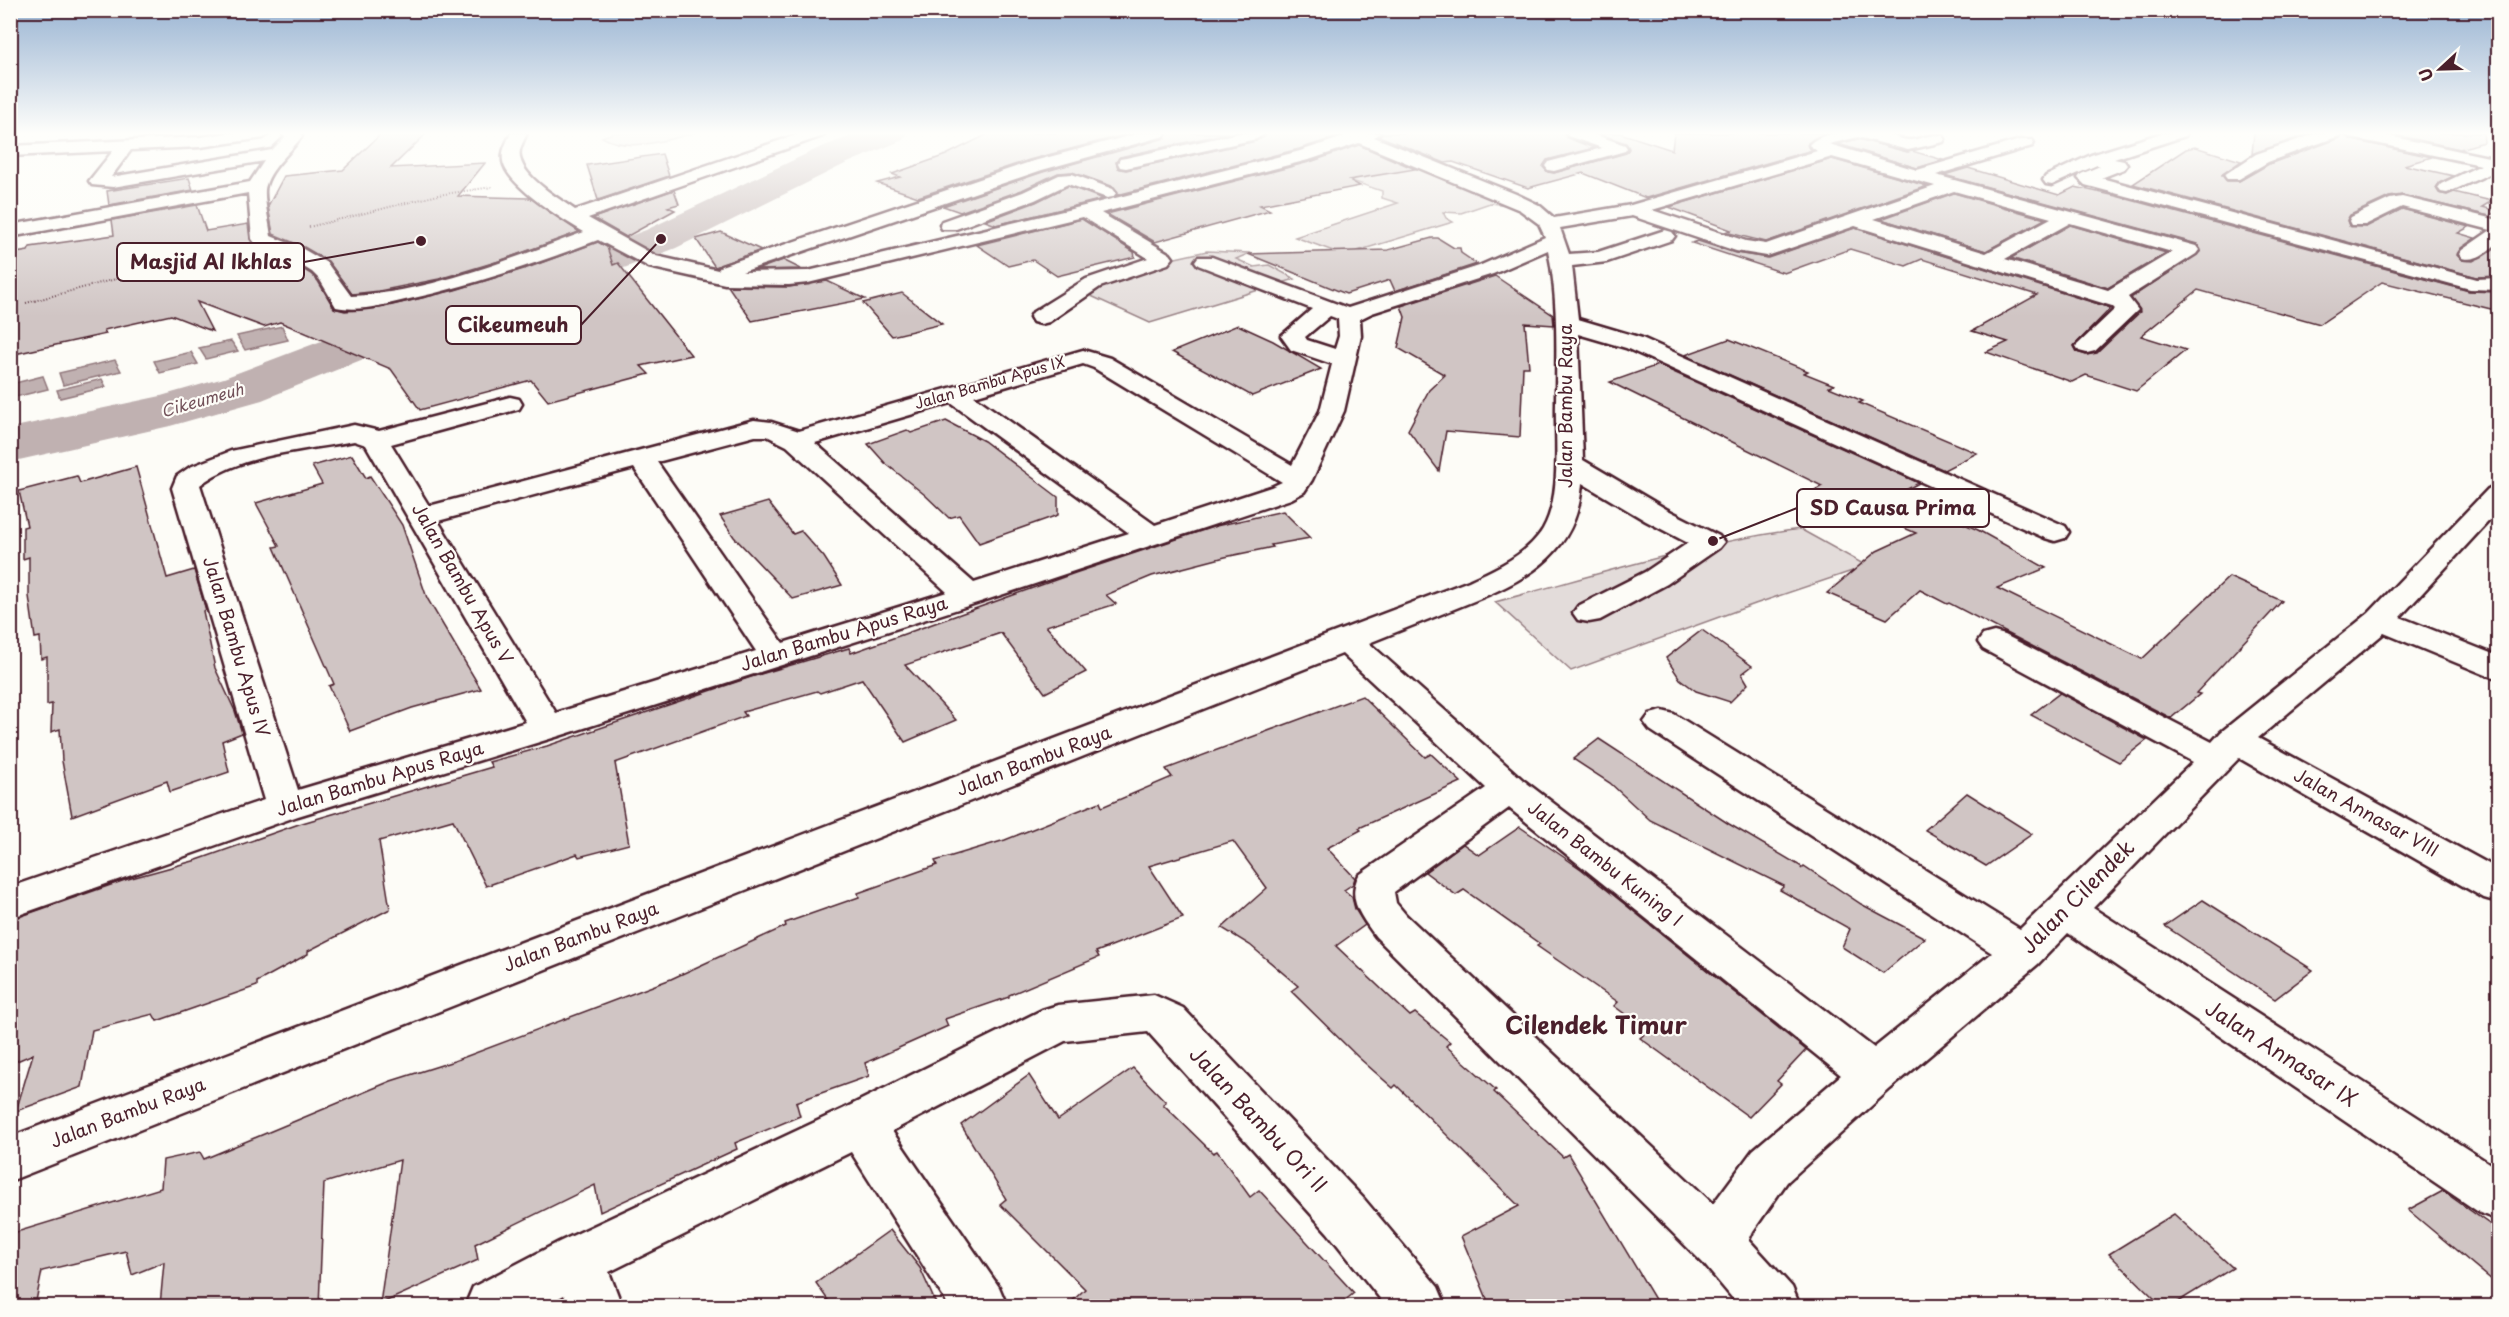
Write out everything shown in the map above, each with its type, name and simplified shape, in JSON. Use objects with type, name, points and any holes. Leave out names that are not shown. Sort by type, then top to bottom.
[{"type":"street","points":[[10,231],[210,194]]},
{"type":"street","points":[[257,194],[262,239],[314,262],[332,282],[335,293],[344,302],[353,303],[425,290],[468,279],[599,233]]},
{"type":"street","points":[[543,194],[599,233],[649,261],[717,277],[789,279],[808,277],[1150,194]]},
{"type":"street","points":[[572,216],[643,194]]},
{"type":"street","points":[[717,277],[954,194]]},
{"type":"street","points":[[717,277],[836,258],[898,243],[1032,194]]},
{"type":"street","points":[[1501,194],[1531,209],[1555,241],[1600,258],[1665,236]]},
{"type":"street","points":[[1344,360],[1299,345],[1293,336],[1338,312],[1364,308],[1501,264],[1633,210],[1686,194]]},
{"type":"street","points":[[1633,210],[1755,250],[1767,250],[1928,194]]},
{"type":"street","points":[[1989,194],[2189,250],[2112,297]]},
{"type":"street","points":[[2141,194],[2477,285],[2499,284]]},
{"type":"street","points":[[2358,221],[2402,202],[2497,234]]},
{"type":"street","points":[[1041,317],[1093,283],[1161,261],[1163,258],[1085,211]]},
{"type":"street","points":[[1989,260],[2069,216]]},
{"type":"street","points":[[1856,220],[2112,297],[2124,304],[2127,310],[2087,346]]},
{"type":"street","points":[[2469,254],[2497,234]]},
{"type":"street","name":"Jalan Bambu Raya","points":[[10,1159],[1508,576],[1549,540],[1561,521],[1566,502],[1567,323],[1555,241]]},
{"type":"street","points":[[1205,261],[1338,312],[1350,336],[1332,411],[1298,480]]},
{"type":"street","points":[[1567,323],[1643,347],[2055,532]]},
{"type":"street","name":"Jalan Bambu Apus IX","points":[[796,440],[1083,357],[1094,359],[1298,480]]},
{"type":"street","points":[[955,394],[1152,536]]},
{"type":"street","points":[[376,440],[510,404]]},
{"type":"street","points":[[423,516],[645,464],[754,428],[778,430],[796,440],[969,595]]},
{"type":"street","name":"Jalan Bambu Apus IV","points":[[285,807],[186,488],[187,482],[194,474],[206,467],[232,458],[354,433],[364,434],[376,440]]},
{"type":"street","name":"Jalan Bambu Apus V","points":[[376,440],[547,728]]},
{"type":"street","points":[[1568,463],[1656,515],[1709,542],[1656,578],[1589,613]]},
{"type":"street","points":[[645,464],[775,655]]},
{"type":"street","name":"Jalan Bambu Apus Raya","points":[[10,903],[285,807],[547,728],[1152,536],[1281,493],[1294,486],[1298,480]]},
{"type":"street","name":"Jalan Cilendek","points":[[1721,1246],[1733,1218],[1770,1166],[1874,1075],[2023,952],[2225,750],[2380,620],[2498,495]]},
{"type":"street","points":[[2380,620],[2499,668]]},
{"type":"street","name":"Jalan Bambu Kuning I","points":[[1346,640],[1510,789],[1874,1075]]},
{"type":"street","name":"Jalan Annasar VIII","points":[[1994,642],[2225,750],[2499,887]]},
{"type":"street","points":[[1662,722],[2023,952]]},
{"type":"street","points":[[1510,789],[1373,886],[1376,907],[1391,926],[1721,1246],[1773,1306]]},
{"type":"street","name":"Jalan Annasar IX","points":[[2064,910],[2499,1197]]},
{"type":"street","name":"Jalan Bambu Ori II","points":[[860,1124],[1058,1023],[1154,1013],[1167,1021],[1346,1216],[1419,1306]]},
{"type":"street","points":[[492,1306],[586,1283],[860,1124],[980,1306]]},
{"type":"path","points":[[26,303],[262,239],[441,194]]},
{"type":"shaded area","points":[[1382,194],[1496,194],[1533,208],[1490,203],[1461,213],[1443,212],[1446,218],[1453,222],[1344,255],[1295,237],[1398,203],[1382,198]]},
{"type":"shaded area","points":[[1207,251],[1250,253],[1236,259],[1254,267],[1269,265],[1295,279],[1150,323],[1089,295],[1126,269]]},
{"type":"shaded area","points":[[282,326],[288,340],[245,350],[237,336]]},
{"type":"shaded area","points":[[231,341],[238,351],[206,359],[199,348]]},
{"type":"shaded area","points":[[191,352],[198,364],[160,373],[154,361]]},
{"type":"shaded area","points":[[115,360],[121,371],[63,385],[59,373]]},
{"type":"shaded area","points":[[43,376],[48,389],[11,398],[11,384]]},
{"type":"shaded area","points":[[102,379],[106,387],[60,398],[57,390]]},
{"type":"shaded area","points":[[1800,529],[1867,566],[1571,671],[1495,602],[1685,551]]},
{"type":"building","points":[[107,194],[168,194],[109,205]]},
{"type":"building","points":[[274,194],[459,194],[458,196],[530,198],[579,232],[499,261],[439,279],[352,294],[328,261],[304,247],[273,234],[268,206]]},
{"type":"building","points":[[596,194],[614,194],[598,200]]},
{"type":"building","points":[[661,194],[676,194],[679,204],[668,207],[675,210],[626,237],[593,218]]},
{"type":"building","points":[[977,194],[1009,194],[960,212],[943,206]]},
{"type":"building","points":[[1051,194],[1091,194],[1103,199],[996,225],[985,221]]},
{"type":"building","points":[[1183,194],[1315,194],[1260,205],[1270,210],[1155,242],[1107,214]]},
{"type":"building","points":[[1637,194],[1658,194],[1646,198]]},
{"type":"building","points":[[1712,194],[1903,194],[1766,242],[1725,232],[1731,230],[1669,207]]},
{"type":"building","points":[[1950,194],[1959,194],[2045,219],[1986,251],[1881,219]]},
{"type":"building","points":[[2015,194],[2116,196],[2469,291],[2499,292],[2499,311],[2382,282],[2320,324],[2198,290],[2141,336],[2186,350],[2136,391],[2086,375],[2072,382],[1986,352],[2008,342],[1972,331],[2037,295],[1922,259],[1906,266],[1850,249],[1784,273],[1692,243],[1698,241],[1735,253],[1768,258],[1855,228],[2111,308],[2074,346],[2077,352],[2086,355],[2097,353],[2140,312],[2131,298],[2201,251],[2197,244]]},
{"type":"building","points":[[2172,194],[2464,194],[2492,201],[2482,207],[2498,211],[2489,216],[2402,195],[2389,197],[2350,215],[2347,220],[2349,226],[2366,227],[2402,209],[2469,227],[2458,233],[2475,238],[2461,248],[2457,255],[2462,260],[2473,261],[2499,245],[2499,276],[2477,277]]},
{"type":"building","points":[[197,205],[206,231],[248,224],[253,244],[288,260],[311,274],[318,281],[334,308],[345,311],[380,308],[455,290],[527,268],[598,242],[607,247],[613,265],[618,263],[691,355],[641,366],[649,374],[548,401],[531,380],[420,410],[391,369],[280,322],[264,327],[197,302],[212,331],[171,315],[104,330],[106,334],[10,355],[10,254],[28,251],[30,247],[114,235],[112,220]]},
{"type":"building","points":[[1082,219],[1134,252],[1135,257],[1057,276],[1033,260],[1008,266],[977,245]]},
{"type":"building","points":[[2070,225],[2166,253],[2108,288],[2011,258]]},
{"type":"building","points":[[721,232],[761,250],[715,267],[696,239]]},
{"type":"building","points":[[1438,238],[1454,248],[1460,248],[1461,253],[1477,264],[1395,291],[1390,280],[1346,294],[1248,254],[1388,250]]},
{"type":"building","points":[[783,260],[801,269],[756,270]]},
{"type":"building","points":[[1495,276],[1553,315],[1554,325],[1525,323],[1529,367],[1523,367],[1520,437],[1446,431],[1439,471],[1408,430],[1429,390],[1445,375],[1398,348],[1405,317],[1401,306]]},
{"type":"building","points":[[827,281],[865,299],[752,321],[728,286],[789,287]]},
{"type":"building","points":[[902,293],[942,324],[892,336],[863,303]]},
{"type":"building","points":[[1238,325],[1273,341],[1321,369],[1252,396],[1172,352]]},
{"type":"building","points":[[1729,339],[1808,371],[1804,373],[1834,385],[1829,387],[1863,401],[1859,403],[1977,453],[1944,470],[1685,355]]},
{"type":"building","points":[[1658,365],[1919,483],[1898,494],[1978,530],[2046,568],[1997,588],[2142,659],[2229,577],[2282,601],[2196,693],[2200,694],[2171,718],[1920,590],[1887,619],[1827,593],[1877,551],[1916,533],[1815,490],[1822,486],[1610,382]]},
{"type":"building","points":[[946,421],[984,441],[1058,497],[1058,515],[979,543],[959,515],[949,518],[925,495],[885,463],[868,444],[907,430],[911,433]]},
{"type":"building","points":[[352,455],[366,478],[370,476],[402,525],[427,598],[481,689],[412,708],[350,731],[329,686],[334,684],[274,547],[279,546],[256,503],[322,484],[312,466]]},
{"type":"building","points":[[136,467],[167,578],[194,570],[206,610],[203,611],[215,668],[235,711],[242,733],[222,741],[229,772],[170,792],[167,781],[72,816],[62,761],[60,729],[51,732],[52,704],[47,705],[47,657],[41,659],[40,637],[35,638],[29,596],[29,557],[23,559],[23,527],[27,526],[19,491],[77,476],[80,483]]},
{"type":"building","points":[[768,502],[793,534],[801,531],[824,557],[842,585],[793,599],[734,537],[720,516]]},
{"type":"building","points":[[1283,511],[1310,538],[1271,545],[1273,547],[1152,576],[1106,595],[1116,604],[1046,626],[1086,672],[1045,693],[1001,633],[905,665],[956,720],[905,742],[862,679],[820,693],[817,691],[743,712],[746,716],[615,763],[629,844],[579,857],[577,854],[486,886],[453,820],[379,841],[390,909],[308,951],[308,954],[257,982],[257,986],[157,1021],[153,1014],[92,1030],[82,1087],[16,1111],[33,1054],[10,1064],[10,920],[128,879],[197,860],[299,824],[492,767],[489,762],[547,746],[751,677],[849,648],[851,653],[1075,573],[1216,526]]},
{"type":"building","points":[[1702,630],[1752,666],[1742,674],[1748,684],[1730,702],[1696,691],[1680,679],[1666,658]]},
{"type":"building","points":[[2060,693],[2147,740],[2119,762],[2031,715]]},
{"type":"building","points":[[1362,696],[1425,757],[1431,754],[1461,782],[1359,828],[1361,830],[1327,848],[1355,878],[1353,884],[1344,890],[1352,897],[1355,909],[1365,925],[1336,946],[1410,1016],[1415,1013],[1450,1042],[1446,1046],[1496,1090],[1494,1092],[1563,1157],[1568,1154],[1659,1306],[1490,1306],[1461,1236],[1519,1206],[1396,1085],[1393,1088],[1358,1057],[1291,991],[1298,986],[1250,945],[1222,928],[1267,888],[1233,841],[1149,866],[1183,918],[1096,952],[1099,957],[1009,995],[1009,997],[945,1019],[948,1026],[865,1063],[869,1076],[796,1102],[800,1116],[735,1143],[737,1149],[600,1212],[595,1185],[475,1244],[478,1260],[380,1304],[400,1160],[324,1183],[319,1306],[160,1306],[164,1262],[132,1275],[126,1251],[42,1271],[35,1306],[10,1306],[10,1234],[161,1188],[163,1160],[200,1152],[204,1159],[391,1081],[454,1061],[671,979],[786,926],[785,923],[859,897],[858,893],[937,865],[935,861],[1005,840],[1100,802],[1102,807],[1172,777],[1166,769]]},
{"type":"building","points":[[1599,739],[1729,824],[1802,867],[1801,869],[1804,866],[1861,904],[1925,938],[1883,973],[1842,947],[1850,929],[1780,890],[1784,886],[1650,820],[1610,783],[1573,759]]},
{"type":"building","points":[[1967,793],[2032,834],[1986,866],[1925,830]]},
{"type":"building","points":[[1520,827],[1581,869],[1806,1050],[1777,1081],[1781,1084],[1749,1117],[1640,1038],[1648,1031],[1614,1006],[1618,1002],[1537,946],[1540,944],[1464,890],[1456,895],[1425,872],[1463,844],[1479,855]]},
{"type":"building","points":[[2203,900],[2313,970],[2275,999],[2165,926]]},
{"type":"building","points":[[1133,1068],[1166,1102],[1163,1104],[1213,1153],[1217,1151],[1250,1197],[1259,1190],[1354,1293],[1338,1306],[1067,1306],[1085,1289],[1000,1204],[1006,1199],[961,1125],[1029,1075],[1058,1120]]},
{"type":"building","points":[[2443,1191],[2499,1231],[2499,1286],[2408,1210]]},
{"type":"building","points":[[2174,1214],[2233,1268],[2171,1306],[2162,1306],[2109,1254]]},
{"type":"building","points":[[890,1230],[920,1268],[937,1306],[832,1306],[816,1283]]},
{"type":"waterway","name":"Cikeumeuh","points":[[517,293],[661,239],[753,194]]},
{"type":"waterway","name":"Cikeumeuh","points":[[10,445],[170,410],[243,389],[386,333]]},
{"type":"place","name":"Cikeumeuh","points":[[661,239]]},
{"type":"place","name":"Masjid Al Ikhlas","points":[[421,241]]},
{"type":"place","name":"SD Causa Prima","points":[[1713,541]]},
{"type":"district","name":"Cilendek Timur","points":[[1596,1026]]}]
